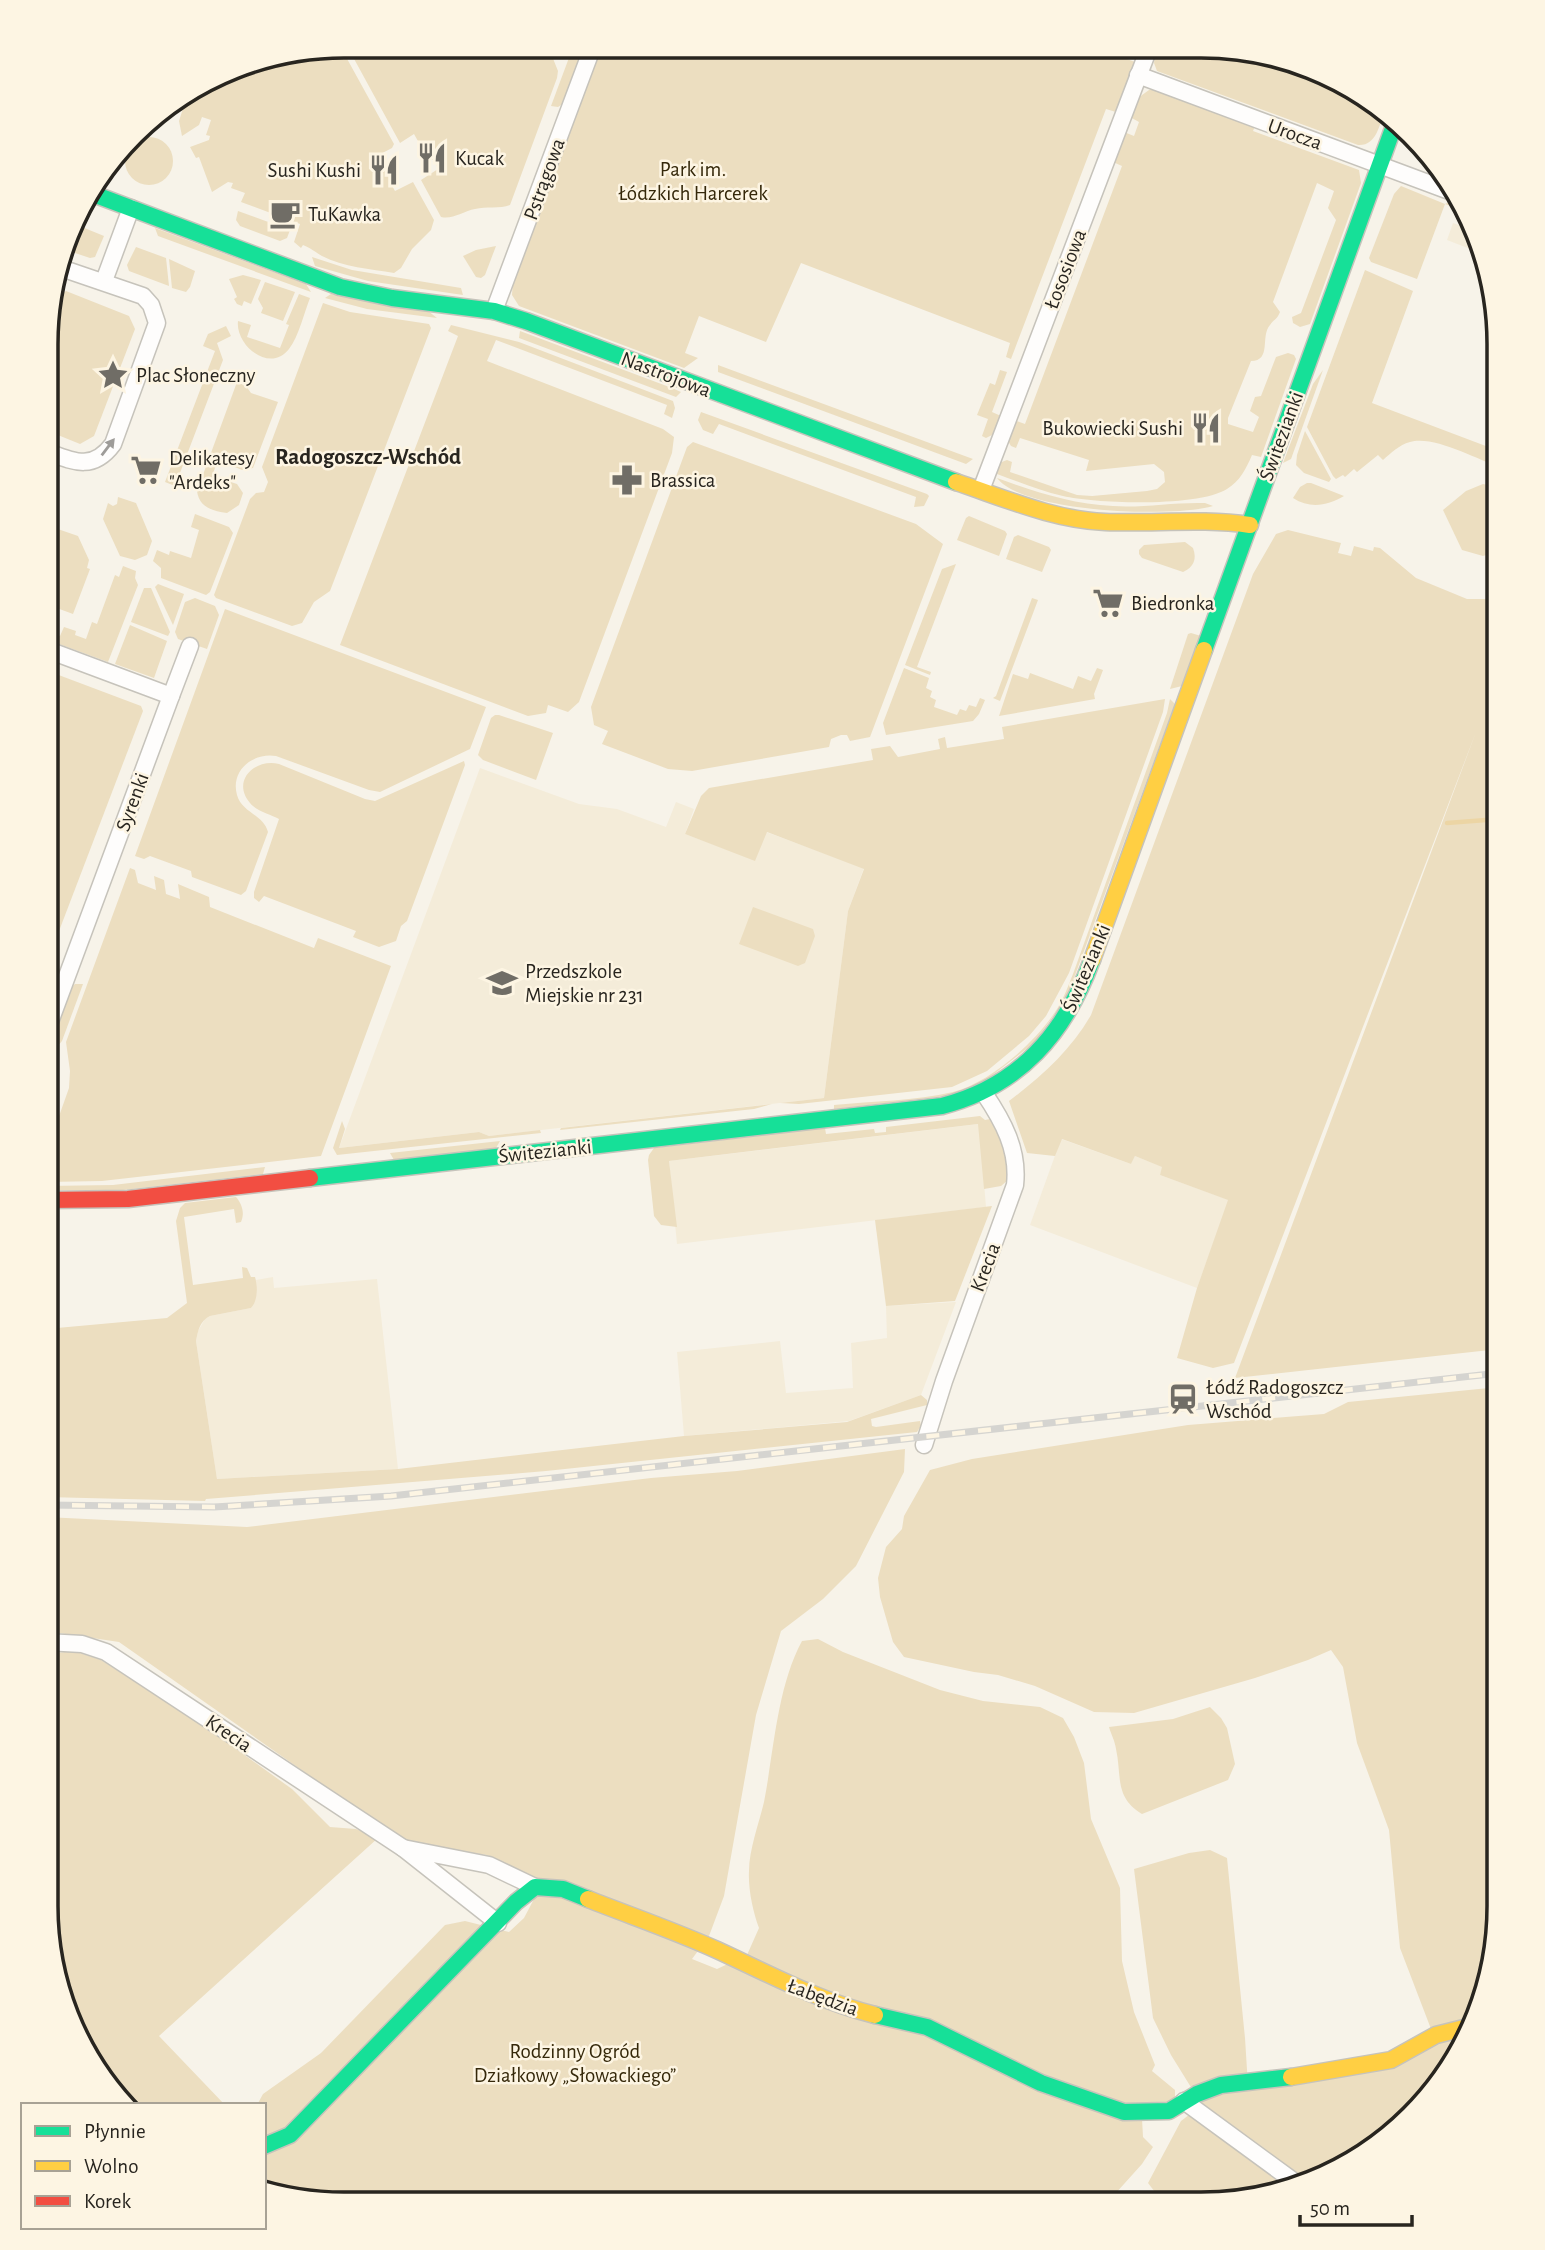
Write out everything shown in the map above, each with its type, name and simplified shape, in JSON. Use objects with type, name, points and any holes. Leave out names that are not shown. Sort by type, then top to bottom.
[{"type":"street","name":"Pstrągowa","points":[[494,311],[589,58]]},
{"type":"street","name":"Łososiowa","points":[[981,490],[1145,58]]},
{"type":"street","name":"Urocza","points":[[1138,75],[1441,188]]},
{"type":"street","name":"Świtezianki","points":[[58,1200],[128,1199],[942,1106],[984,1093],[1017,1069],[1047,1042],[1065,1020],[1079,993],[1392,131]]},
{"type":"street","name":"Nastrojowa","points":[[99,196],[340,287],[392,298],[494,311],[1054,515],[1094,521],[1138,523],[1209,520],[1250,525]]},
{"type":"street","points":[[104,281],[131,208]]},
{"type":"street","points":[[58,455],[80,463],[90,462],[113,444],[156,330],[156,314],[147,300],[104,281],[67,270]]},
{"type":"street","name":"Syrenki","points":[[58,1000],[190,646]]},
{"type":"street","points":[[58,654],[171,696]]},
{"type":"street","name":"Krecia","points":[[925,1445],[944,1381],[1015,1185],[1014,1151],[995,1109],[984,1093]]},
{"type":"street","name":"Krecia","points":[[58,1643],[82,1644],[106,1651],[403,1848],[498,1923]]},
{"type":"street","name":"Krecia","points":[[403,1848],[477,1861],[500,1869],[535,1887]]},
{"type":"street","points":[[266,2145],[289,2135],[516,1902],[535,1887]]},
{"type":"street","name":"Łabędzia","points":[[535,1887],[563,1889],[715,1949],[786,1984],[851,2009],[927,2027],[1041,2083],[1124,2112],[1169,2111],[1184,2101],[1222,2085],[1304,2076],[1391,2060],[1436,2035],[1460,2029]]},
{"type":"street","points":[[1184,2101],[1289,2178]]},
{"type":"shaded area","points":[[1453,223],[1462,226],[1471,249],[1447,240]]},
{"type":"shaded area","points":[[480,768],[579,804],[617,809],[666,827],[676,802],[694,809],[685,834],[755,860],[766,832],[864,868],[848,911],[824,1098],[489,1136],[479,1132],[339,1148]]},
{"type":"shaded area","points":[[979,1124],[986,1207],[677,1244],[669,1161]]},
{"type":"shaded area","points":[[1061,1139],[1131,1164],[1135,1156],[1163,1167],[1160,1175],[1229,1200],[1197,1288],[1030,1225]]},
{"type":"shaded area","points":[[273,1277],[274,1288],[377,1279],[398,1469],[217,1479],[196,1341],[198,1331],[210,1316],[251,1308],[257,1293],[256,1280]]},
{"type":"shaded area","points":[[956,1302],[921,1395],[849,1421],[684,1436],[677,1352],[780,1341],[786,1393],[853,1388],[851,1343],[887,1338],[886,1306]]},
{"type":"green space","points":[[347,58],[394,144],[392,148],[371,159],[374,163],[384,161],[394,178],[391,184],[395,191],[413,182],[434,220],[431,230],[394,273],[339,263],[303,245],[301,248],[294,242],[300,224],[241,202],[245,193],[231,188],[233,183],[228,182],[212,192],[199,157],[196,158],[190,147],[209,140],[210,136],[206,135],[211,120],[202,117],[199,125],[182,136],[179,121],[185,106],[217,87],[252,73],[306,60]]},
{"type":"green space","points":[[354,58],[553,58],[558,71],[557,78],[510,205],[479,208],[441,217],[421,180],[438,169],[434,160],[428,159],[414,134],[400,143]]},
{"type":"green space","points":[[569,58],[582,58],[564,103],[558,107],[551,106]]},
{"type":"green space","name":"Park im. Łódzkich Harcerek","points":[[597,58],[1124,58],[1135,62],[1116,112],[1106,109],[1011,359],[1006,357],[1010,343],[801,263],[766,342],[699,316],[685,353],[698,358],[684,368],[519,306],[512,295],[513,281]]},
{"type":"green space","points":[[1155,58],[1220,58],[1275,67],[1328,87],[1381,122],[1373,138],[1358,145],[1157,71]]},
{"type":"green space","points":[[1149,90],[1159,90],[1255,126],[1253,131],[1359,170],[1361,183],[1310,324],[1300,327],[1293,323],[1292,317],[1301,313],[1336,220],[1328,208],[1334,191],[1317,183],[1273,302],[1280,312],[1267,330],[1264,353],[1257,360],[1251,361],[1228,418],[1228,424],[1253,432],[1259,417],[1250,411],[1255,397],[1261,396],[1276,357],[1288,353],[1294,355],[1296,359],[1261,457],[1252,455],[1242,474],[1227,489],[1194,499],[1122,502],[1063,496],[997,474],[999,463],[1007,460],[1012,462],[1010,472],[1077,495],[1147,491],[1157,489],[1165,482],[1164,472],[1154,464],[1086,471],[1089,460],[1020,438],[1016,448],[1008,441],[1014,420],[1025,424],[1122,166],[1113,162],[1124,132],[1134,136],[1139,122],[1130,117],[1138,98]]},
{"type":"green space","points":[[144,138],[158,139],[166,144],[171,152],[171,170],[166,178],[158,183],[140,183],[132,178],[127,170],[125,160]]},
{"type":"green space","points":[[1401,186],[1445,204],[1417,279],[1371,262],[1369,258],[1394,194]]},
{"type":"green space","points":[[238,211],[290,230],[287,238],[280,241],[240,226],[236,220]]},
{"type":"green space","points":[[83,227],[104,236],[95,257],[73,252]]},
{"type":"green space","points":[[155,228],[306,284],[311,292],[158,236]]},
{"type":"green space","points":[[496,246],[485,275],[476,277],[463,256]]},
{"type":"green space","points":[[136,247],[166,258],[169,286],[129,271],[127,265]]},
{"type":"green space","points":[[312,257],[352,270],[461,288],[463,295],[368,281],[315,266]]},
{"type":"green space","points":[[169,259],[195,271],[186,292],[172,288]]},
{"type":"green space","points":[[1365,270],[1413,291],[1372,403],[1487,446],[1487,462],[1431,442],[1410,442],[1395,449],[1383,460],[1378,455],[1357,472],[1354,469],[1345,477],[1343,475],[1336,479],[1307,427]]},
{"type":"green space","points":[[243,275],[261,280],[251,304],[244,301],[242,306],[234,299],[237,297],[229,279]]},
{"type":"green space","points":[[265,282],[295,292],[283,321],[261,313],[263,308],[258,299]]},
{"type":"green space","points":[[66,291],[129,316],[135,329],[94,436],[80,444],[58,435],[58,325],[62,294]]},
{"type":"green space","points":[[299,294],[310,298],[293,344],[281,356],[273,359],[255,353],[242,339],[238,321],[251,325],[247,337],[280,348],[289,325],[286,324]]},
{"type":"green space","points":[[331,294],[428,311],[437,318],[367,309],[325,298]]},
{"type":"green space","points":[[323,303],[350,312],[429,324],[431,328],[330,591],[314,602],[302,623],[292,626],[214,595],[250,499],[256,493],[264,492],[268,482],[262,467]]},
{"type":"green space","points":[[451,325],[519,342],[673,401],[675,408],[672,418],[664,414],[667,405],[496,340],[487,361],[663,429],[674,437],[672,453],[579,702],[568,712],[548,705],[546,713],[528,716],[340,645],[458,336],[448,331]]},
{"type":"green space","points":[[226,326],[231,336],[217,343],[223,360],[175,486],[165,482],[215,351],[203,346],[208,334]]},
{"type":"green space","points":[[520,331],[681,392],[676,397],[519,338]]},
{"type":"green space","points":[[718,365],[973,459],[966,464],[718,372]]},
{"type":"green space","points":[[1000,370],[1007,372],[992,412],[1001,416],[994,434],[986,438],[982,436],[988,419],[977,415],[990,383],[995,385]]},
{"type":"green space","points":[[1323,370],[1291,459],[1283,463],[1313,384]]},
{"type":"green space","points":[[237,382],[246,386],[251,393],[278,402],[253,468],[242,470],[218,460],[212,476],[237,484],[243,493],[239,505],[227,513],[207,507],[200,501],[197,491]]},
{"type":"green space","points":[[701,412],[929,496],[924,506],[914,507],[916,497],[719,424],[713,434],[703,430],[698,420]]},
{"type":"green space","points":[[1305,431],[1331,479],[1329,482],[1304,473],[1296,465]]},
{"type":"green space","points":[[693,442],[916,524],[943,544],[870,737],[850,741],[847,735],[841,735],[831,739],[829,747],[692,771],[668,769],[602,744],[608,731],[594,725],[591,707],[687,447]]},
{"type":"green space","points":[[997,478],[1054,496],[1098,505],[1205,503],[1213,506],[1166,512],[1100,510],[1036,499],[1012,490]]},
{"type":"green space","points":[[1307,483],[1344,496],[1319,505],[1306,504],[1293,498],[1300,487]]},
{"type":"green space","points":[[1487,485],[1487,555],[1483,556],[1462,550],[1443,510],[1466,491]]},
{"type":"green space","points":[[118,497],[136,503],[152,541],[147,555],[135,560],[120,556],[103,519],[108,503],[113,506],[117,504]]},
{"type":"green space","points":[[195,514],[229,527],[233,533],[210,592],[206,595],[161,578],[161,568],[153,561],[157,550],[169,555],[170,551],[191,558],[199,530],[191,527]]},
{"type":"green space","points":[[969,516],[1005,531],[1007,534],[999,556],[957,540]]},
{"type":"green space","points":[[58,529],[78,536],[89,560],[87,568],[90,569],[73,614],[58,608]]},
{"type":"green space","points":[[1288,530],[1341,543],[1338,553],[1351,556],[1354,546],[1373,551],[1374,547],[1380,548],[1416,578],[1467,599],[1487,598],[1487,1350],[1235,1378],[1476,732],[1234,1363],[1213,1368],[1177,1358],[1197,1288],[1228,1200],[1160,1175],[1162,1167],[1135,1156],[1131,1164],[1062,1139],[1055,1156],[1027,1153],[1009,1101],[1054,1062],[1074,1040],[1091,1015],[1253,574],[1276,534]]},
{"type":"green space","points":[[1018,535],[1051,550],[1042,572],[1006,559],[1014,537]]},
{"type":"green space","points":[[1185,542],[1193,548],[1195,556],[1190,568],[1183,572],[1142,558],[1139,554],[1144,545]]},
{"type":"green space","points":[[956,564],[917,667],[931,672],[930,675],[905,665],[942,569]]},
{"type":"green space","points":[[123,566],[136,571],[138,585],[108,662],[58,644],[58,635],[64,627],[76,631],[75,635],[86,639],[92,622],[97,624],[115,575],[119,577]]},
{"type":"green space","points":[[158,584],[184,594],[173,625],[155,587]]},
{"type":"green space","points":[[144,588],[151,588],[170,632],[168,636],[131,622]]},
{"type":"green space","points":[[195,598],[215,606],[219,615],[207,649],[178,639],[175,632],[185,602]]},
{"type":"green space","points":[[1032,598],[1038,600],[1000,701],[993,698]]},
{"type":"green space","points":[[225,609],[486,707],[470,749],[380,792],[276,756],[252,760],[240,771],[237,778],[237,795],[243,806],[262,821],[268,832],[246,891],[241,895],[192,877],[191,871],[150,856],[144,859],[135,856]]},
{"type":"green space","points":[[130,625],[167,641],[154,678],[115,664]]},
{"type":"green space","points":[[1188,634],[1201,636],[1182,686],[1170,689]]},
{"type":"green space","points":[[904,668],[929,678],[926,688],[932,691],[930,697],[936,700],[934,707],[957,715],[960,709],[966,711],[969,705],[976,707],[980,698],[985,700],[979,714],[973,721],[886,735],[883,723]]},
{"type":"green space","points":[[1097,668],[1103,670],[1094,694],[1095,699],[999,716],[1013,674],[1028,679],[1030,673],[1073,689],[1078,676],[1091,681]]},
{"type":"green space","points":[[58,675],[141,706],[143,711],[58,934]]},
{"type":"green space","points":[[1165,699],[1163,712],[1069,973],[1046,1016],[1029,1036],[987,1071],[952,1087],[799,1104],[780,1103],[824,1098],[848,911],[864,869],[767,832],[755,861],[685,834],[701,796],[709,788],[873,760],[871,749],[890,746],[898,757],[940,749],[938,739],[945,737],[947,748],[1004,739],[1002,727]]},
{"type":"green space","points":[[1170,699],[1175,704],[1067,997],[1034,1043],[985,1081],[954,1095],[834,1109],[834,1105],[924,1097],[968,1087],[1011,1059],[1048,1022],[1062,1001],[1073,974]]},
{"type":"green space","points":[[495,715],[553,733],[536,780],[483,760],[478,755],[491,718]]},
{"type":"green space","points":[[464,761],[465,765],[407,921],[401,926],[396,941],[379,947],[353,937],[356,931],[264,896],[259,902],[254,898],[279,819],[256,808],[245,795],[244,779],[254,768],[262,764],[279,764],[375,801]]},
{"type":"green space","points":[[130,868],[135,870],[138,883],[156,890],[154,876],[164,880],[166,894],[180,899],[178,884],[209,897],[210,907],[314,948],[318,938],[391,966],[321,1156],[102,1181],[58,1182],[58,1119],[69,1088],[70,1071],[66,1042]]},
{"type":"green space","points":[[753,907],[813,929],[815,936],[805,963],[798,966],[739,944]]},
{"type":"green space","points":[[75,984],[83,984],[58,1046],[58,1017],[70,989]]},
{"type":"green space","points":[[772,1104],[754,1109],[560,1130],[561,1128]]},
{"type":"green space","points":[[980,1116],[985,1120],[990,1119],[1005,1149],[1008,1180],[1001,1186],[984,1189],[978,1124],[669,1161],[677,1227],[661,1225],[654,1216],[648,1160],[654,1148],[825,1128],[826,1134],[874,1129],[875,1133],[886,1132],[886,1127]]},
{"type":"green space","points":[[342,1121],[345,1129],[339,1148],[479,1132],[489,1136],[540,1130],[541,1133],[337,1155],[333,1148]]},
{"type":"green space","points":[[500,1141],[496,1148],[394,1160],[390,1153]]},
{"type":"green space","points":[[265,1167],[263,1174],[123,1190],[58,1190],[58,1186],[113,1185]]},
{"type":"green space","points":[[236,1197],[243,1215],[241,1222],[236,1223],[234,1209],[184,1217],[193,1285],[243,1278],[242,1267],[247,1268],[251,1277],[255,1277],[257,1285],[251,1308],[210,1316],[202,1323],[196,1341],[217,1479],[398,1469],[684,1436],[847,1422],[921,1395],[927,1400],[927,1405],[871,1419],[872,1426],[876,1427],[920,1421],[921,1426],[917,1432],[546,1471],[205,1501],[58,1497],[58,1328],[167,1318],[187,1303],[176,1221],[180,1208],[185,1203]]},
{"type":"green space","points":[[992,1206],[955,1301],[886,1306],[875,1220]]},
{"type":"green space","points":[[1487,1388],[1487,1925],[1478,1980],[1458,2033],[1439,2065],[1404,2109],[1360,2144],[1328,2163],[1275,2183],[1220,2192],[1155,2192],[1148,2183],[1181,2121],[1202,2105],[1171,2055],[1153,2018],[1134,1869],[1189,1853],[1210,1850],[1227,1858],[1248,2086],[1360,2071],[1431,2029],[1400,1948],[1389,1830],[1357,1743],[1343,1667],[1331,1650],[1255,1678],[1134,1713],[1094,1712],[1035,1686],[998,1675],[904,1657],[893,1642],[880,1597],[878,1578],[886,1547],[902,1529],[904,1516],[930,1470],[972,1459],[1188,1425],[1324,1414],[1348,1402]]},
{"type":"green space","name":"Rodzinny Ogród Działkowy „Słowackiego”","points":[[905,1449],[904,1472],[856,1566],[823,1599],[781,1631],[756,1715],[724,1896],[709,1936],[692,1959],[717,1969],[747,1955],[759,1928],[750,1893],[749,1863],[764,1802],[777,1720],[787,1678],[802,1641],[818,1639],[843,1652],[940,1690],[983,1701],[1040,1707],[1063,1718],[1084,1763],[1091,1819],[1120,1888],[1122,1961],[1134,2012],[1155,2065],[1152,2071],[1175,2090],[1175,2103],[1142,2118],[1143,2137],[1153,2147],[1142,2164],[1117,2192],[325,2192],[266,2182],[266,2103],[258,2103],[263,2094],[321,2053],[445,1925],[465,1921],[509,1932],[524,1918],[534,1899],[529,1877],[487,1855],[407,1844],[119,1642],[58,1633],[58,1518],[247,1527],[651,1478],[737,1471]]},
{"type":"green space","points":[[74,1651],[101,1660],[201,1724],[292,1789],[330,1827],[356,1829],[378,1838],[159,2036],[223,2103],[136,2103],[96,2049],[73,1998],[63,1962],[58,1925],[58,1653]]},
{"type":"green space","points":[[1210,1707],[1227,1728],[1235,1764],[1228,1780],[1142,1814],[1123,1793],[1109,1727],[1173,1719]]},
{"type":"waterway","points":[[1447,823],[1487,820]]},
{"type":"railway","points":[[58,1505],[214,1507],[391,1496],[1487,1374]]},
{"type":"traffic: fast","points":[[1204,650],[1392,131]]},
{"type":"traffic: fast","points":[[99,196],[340,287],[392,298],[494,311],[526,321],[956,482]]},
{"type":"traffic: fast","points":[[310,1178],[942,1106],[995,1085],[1036,1053],[1068,1011],[1092,960]]},
{"type":"traffic: fast","points":[[266,2145],[290,2135],[516,1902],[535,1887],[563,1889],[588,1899]]},
{"type":"traffic: fast","points":[[875,2015],[927,2027],[1041,2083],[1124,2112],[1169,2111],[1197,2094],[1221,2085],[1291,2077]]},
{"type":"traffic: slow","points":[[956,482],[1029,507],[1086,520],[1250,525]]},
{"type":"traffic: slow","points":[[1092,960],[1204,650]]},
{"type":"traffic: slow","points":[[588,1899],[701,1943],[814,1995],[875,2015]]},
{"type":"traffic: slow","points":[[1291,2077],[1391,2060],[1436,2035],[1460,2029]]},
{"type":"traffic: jam","points":[[58,1200],[128,1199],[310,1178]]},
{"type":"place","name":"Kucak","points":[[432,158]]},
{"type":"place","name":"Sushi Kushi","points":[[384,170]]},
{"type":"place","name":"TuKawka","points":[[285,214]]},
{"type":"place","name":"Plac Słoneczny","points":[[113,375]]},
{"type":"place","name":"Bukowiecki Sushi","points":[[1206,428]]},
{"type":"place","name":"Delikatesy \"Ardeks\"","points":[[146,470]]},
{"type":"place","name":"Brassica","points":[[627,480]]},
{"type":"place","name":"Biedronka","points":[[1108,603]]},
{"type":"place","name":"Przedszkole Miejskie nr 231","points":[[502,983]]},
{"type":"place","name":"Łódź Radogoszcz Wschód","points":[[1183,1399]]},
{"type":"district","name":"Radogoszcz-Wschód","points":[[368,456]]}]
